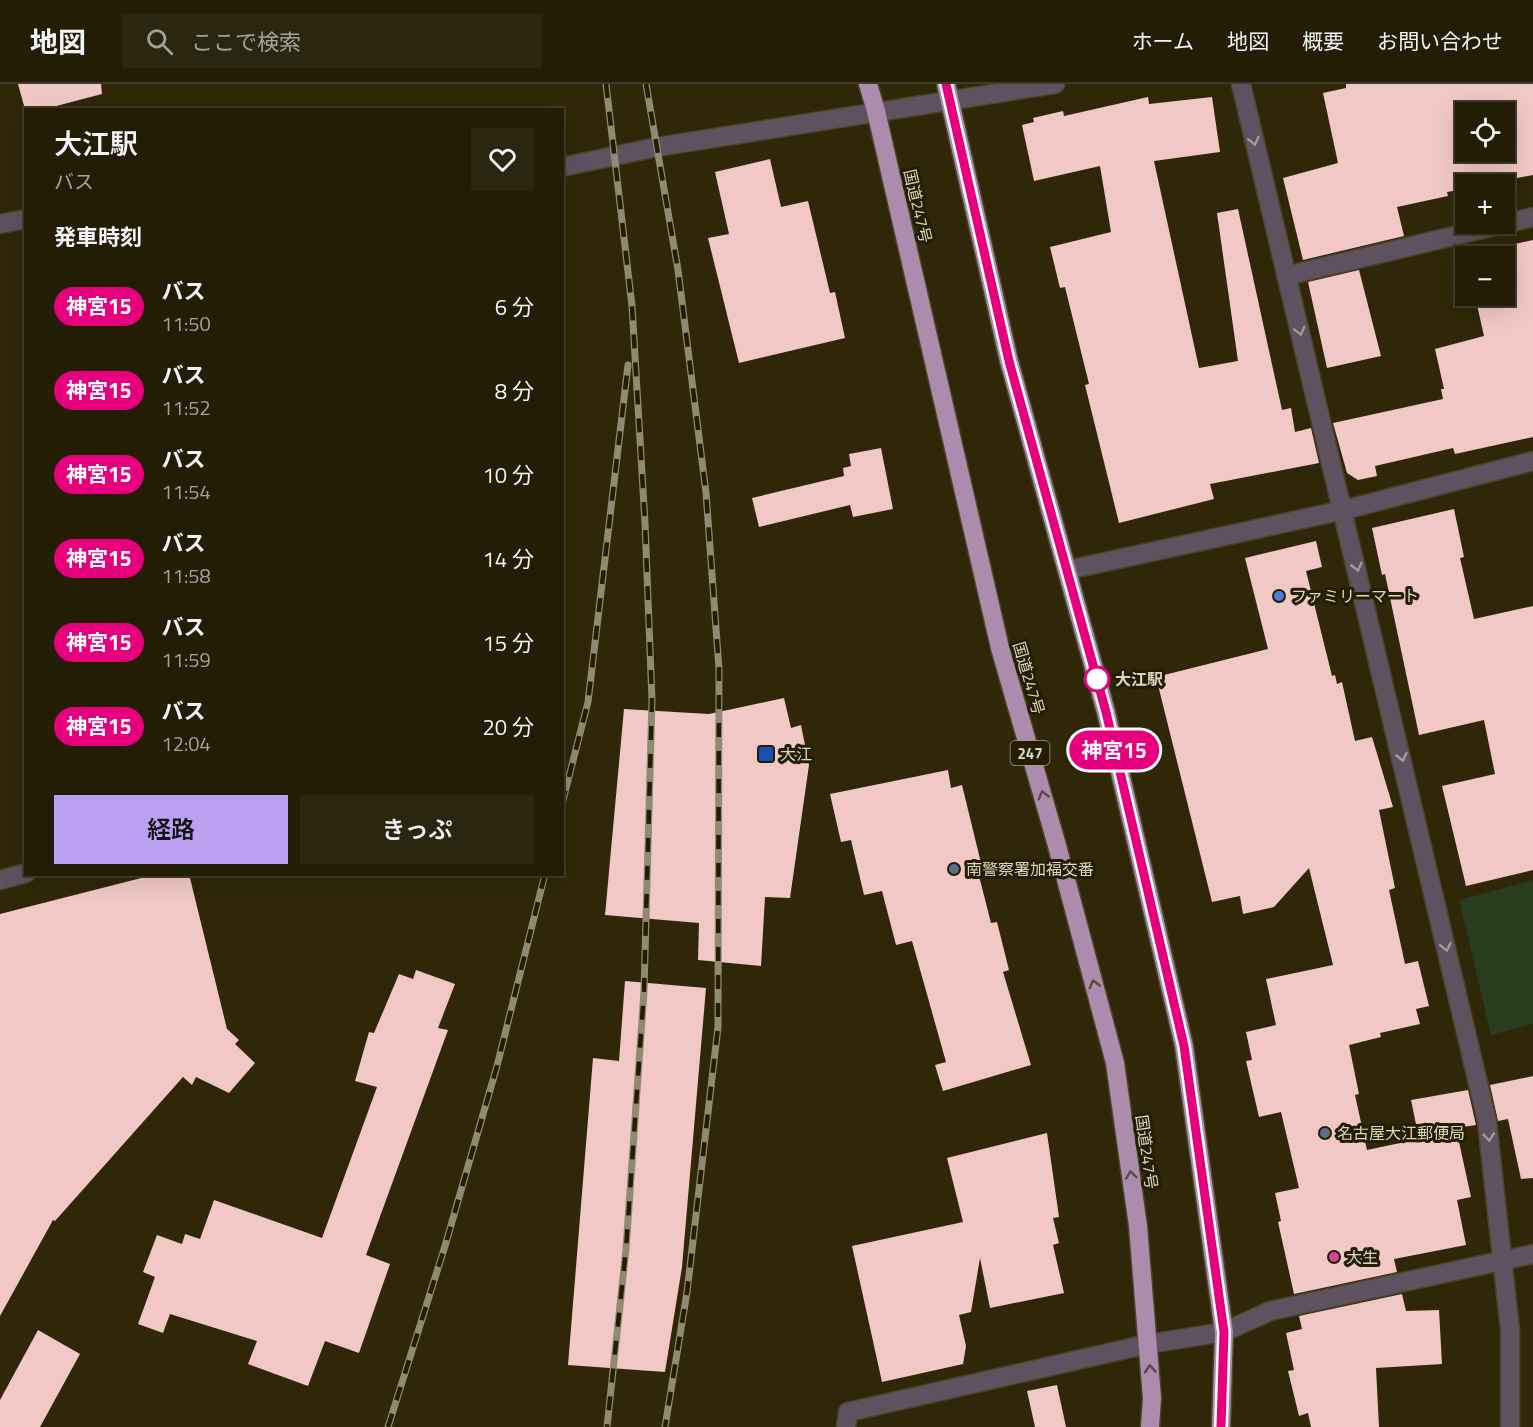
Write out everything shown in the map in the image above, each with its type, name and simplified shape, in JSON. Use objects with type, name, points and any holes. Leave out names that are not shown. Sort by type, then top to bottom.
[{"type":"highway","name":"国道247号","points":[[868,84],[1000,648],[1115,1063],[1138,1227],[1152,1398],[1150,1427]]},
{"type":"highway","points":[[946,84],[1009,361],[1106,712],[1184,1046],[1224,1332],[1221,1427]]},
{"type":"street","points":[[564,167],[657,147],[1055,84]]},
{"type":"street","points":[[1241,84],[1344,510],[1487,1121],[1510,1330],[1510,1427]]},
{"type":"street","points":[[1286,276],[1533,217]]},
{"type":"street","points":[[0,224],[24,219]]},
{"type":"street","points":[[1068,570],[1344,510],[1533,461]]},
{"type":"street","points":[[0,880],[24,874]]},
{"type":"street","points":[[846,1427],[848,1412],[1148,1344],[1224,1332],[1270,1311],[1533,1254]]},
{"type":"green space","points":[[1533,880],[1533,1024],[1491,1035],[1459,900]]},
{"type":"building","points":[[18,84],[101,84],[102,94],[49,108],[25,108]]},
{"type":"building","points":[[1346,84],[1533,84],[1533,175],[1515,179],[1515,174],[1455,174],[1455,191],[1447,192],[1448,196],[1397,207],[1404,236],[1303,260],[1283,178],[1338,163],[1323,93],[1346,88]]},
{"type":"building","points":[[1148,97],[1149,104],[1212,97],[1220,152],[1154,161],[1199,368],[1238,361],[1217,213],[1238,209],[1282,410],[1291,408],[1295,432],[1311,428],[1319,463],[1210,484],[1214,499],[1119,523],[1085,385],[1089,384],[1065,287],[1060,288],[1050,247],[1111,232],[1100,166],[1034,181],[1022,125],[1034,122],[1033,118],[1063,111],[1064,116]]},
{"type":"building","points":[[770,159],[781,207],[808,201],[830,293],[835,292],[845,338],[739,363],[708,238],[729,234],[715,172]]},
{"type":"building","points":[[1533,240],[1533,437],[1455,454],[1453,448],[1375,466],[1377,476],[1358,480],[1347,473],[1333,423],[1443,399],[1441,389],[1444,389],[1435,349],[1484,336],[1477,306],[1515,306],[1515,246],[1506,246]]},
{"type":"building","points":[[1359,270],[1381,356],[1327,368],[1308,282]]},
{"type":"building","points":[[881,448],[893,509],[853,517],[850,505],[759,527],[752,498],[844,476],[843,468],[851,466],[849,454]]},
{"type":"building","points":[[1454,509],[1464,557],[1460,558],[1474,619],[1533,606],[1533,870],[1466,886],[1442,786],[1495,774],[1484,720],[1419,735],[1385,574],[1382,575],[1372,528]]},
{"type":"building","points":[[1316,541],[1322,567],[1306,571],[1332,676],[1335,675],[1337,684],[1342,682],[1355,741],[1372,737],[1393,807],[1379,810],[1395,888],[1389,890],[1405,964],[1418,961],[1429,1006],[1416,1009],[1420,1024],[1380,1033],[1381,1037],[1349,1045],[1359,1094],[1355,1095],[1367,1150],[1419,1139],[1411,1100],[1468,1090],[1476,1125],[1456,1128],[1471,1197],[1457,1200],[1466,1245],[1394,1259],[1397,1272],[1294,1294],[1278,1222],[1281,1221],[1275,1193],[1299,1188],[1281,1112],[1259,1117],[1246,1061],[1252,1060],[1246,1032],[1276,1025],[1266,979],[1333,965],[1309,868],[1274,907],[1243,914],[1240,896],[1212,902],[1156,677],[1268,649],[1245,558]]},
{"type":"building","points":[[784,698],[791,728],[801,725],[809,765],[790,898],[765,897],[761,966],[698,960],[699,923],[605,915],[624,709],[709,714]]},
{"type":"building","points":[[948,770],[951,788],[962,785],[982,867],[977,868],[991,923],[997,922],[1009,970],[1003,972],[1031,1065],[943,1091],[935,1065],[946,1062],[912,941],[896,945],[882,891],[864,895],[851,840],[841,842],[830,794]]},
{"type":"building","points":[[149,876],[189,876],[227,1029],[239,1040],[235,1044],[255,1063],[229,1093],[196,1077],[192,1085],[183,1077],[55,1221],[53,1220],[0,1316],[0,914]]},
{"type":"building","points":[[416,970],[455,984],[438,1028],[448,1030],[366,1255],[390,1264],[359,1353],[325,1341],[308,1386],[248,1364],[257,1341],[170,1314],[163,1333],[138,1324],[155,1277],[143,1272],[157,1235],[182,1244],[185,1234],[200,1239],[214,1200],[322,1238],[377,1087],[355,1081],[369,1032],[374,1033],[399,974],[413,979]]},
{"type":"building","points":[[625,981],[706,988],[682,1267],[665,1372],[568,1365],[593,1058],[619,1061]]},
{"type":"building","points":[[1533,1076],[1533,1178],[1521,1179],[1508,1119],[1498,1121],[1490,1085]]},
{"type":"building","points":[[1047,1133],[1059,1217],[1053,1218],[1059,1243],[1053,1245],[1064,1293],[990,1308],[980,1258],[971,1312],[959,1315],[966,1346],[963,1364],[882,1382],[852,1246],[963,1222],[947,1158]]},
{"type":"building","points":[[1402,1294],[1406,1311],[1439,1310],[1442,1364],[1376,1368],[1379,1427],[1311,1427],[1308,1413],[1299,1416],[1288,1371],[1294,1370],[1286,1333],[1302,1329],[1299,1316]]},
{"type":"building","points":[[38,1330],[80,1354],[40,1427],[0,1427],[0,1400]]},
{"type":"building","points":[[1057,1385],[1066,1427],[1035,1427],[1027,1391]]},
{"type":"railway","points":[[606,84],[632,306],[645,523],[652,700],[644,991],[626,1249],[607,1427]]},
{"type":"railway","points":[[646,84],[678,270],[706,493],[719,669],[718,1027],[687,1292],[665,1427]]},
{"type":"railway","points":[[564,796],[588,702],[628,365]]},
{"type":"railway","points":[[388,1427],[445,1246],[497,1066],[544,876]]},
{"type":"bus line","name":"神宮15","points":[[946,84],[1009,361],[1106,712],[1130,823],[1184,1046],[1224,1332],[1221,1427]]},
{"type":"place","name":"ファミリーマート","points":[[1279,596]]},
{"type":"place","name":"大江駅","points":[[1097,679]]},
{"type":"place","name":"大江","points":[[766,754]]},
{"type":"place","name":"南警察署加福交番","points":[[954,869]]},
{"type":"place","name":"名古屋大江郵便局","points":[[1325,1133]]},
{"type":"place","name":"大生","points":[[1334,1257]]}]
